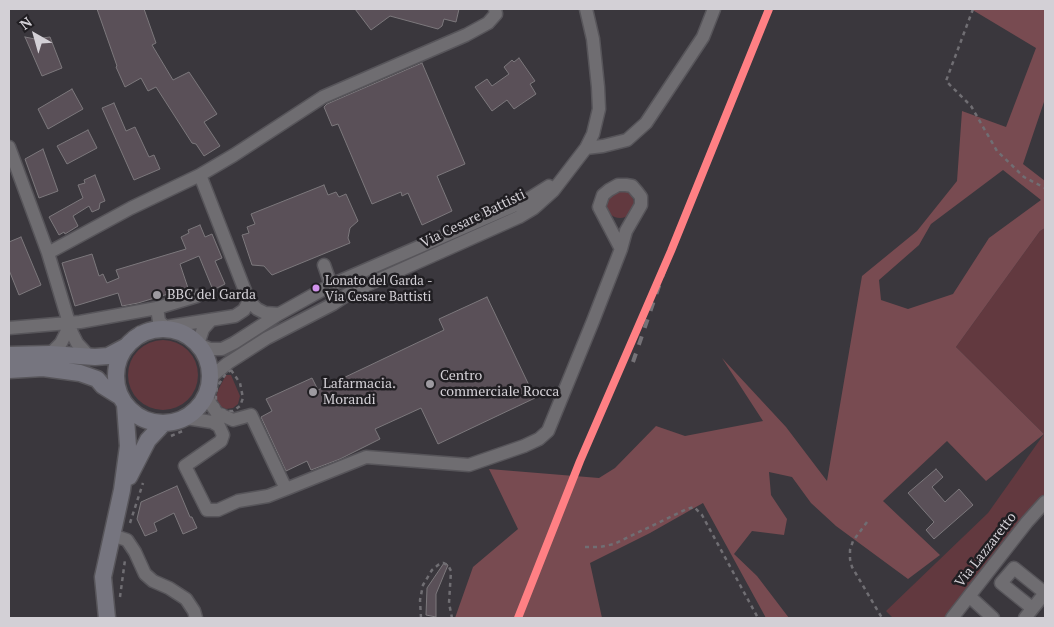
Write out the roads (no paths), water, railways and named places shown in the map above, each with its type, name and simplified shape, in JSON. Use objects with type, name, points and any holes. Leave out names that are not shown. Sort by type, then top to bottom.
[{"type":"main road","points":[[9,370],[43,368],[80,373],[97,379],[103,386],[122,400],[142,419],[163,424],[175,422],[186,424],[206,397],[211,377],[210,365],[205,353],[189,336],[165,327],[145,332],[134,338],[125,347],[117,362],[116,382],[122,400],[128,446],[122,490],[120,537],[103,577],[107,618]]},
{"type":"main road","points":[[9,354],[108,356],[125,347]]},
{"type":"main road","points":[[122,490],[148,440],[163,424]]},
{"type":"street","points":[[48,253],[132,208],[200,175],[323,97],[430,52],[481,27],[488,23],[496,14],[495,9]]},
{"type":"street","points":[[574,166],[593,134],[599,109],[592,39],[586,9]]},
{"type":"street","points":[[586,148],[627,140],[646,123],[702,37],[714,9]]},
{"type":"street","points":[[9,147],[48,253],[76,343],[89,356]]},
{"type":"street","name":"Via Cesare Battisti","points":[[198,344],[210,349],[222,349],[279,314],[332,285],[525,201],[545,189],[574,166]]},
{"type":"street","name":"Via Cesare Battisti","points":[[211,377],[228,363],[288,327],[373,281],[520,216],[534,208],[553,191],[574,166]]},
{"type":"street","points":[[200,175],[249,301],[257,309],[265,313],[279,314]]},
{"type":"street","points":[[186,424],[212,422],[219,426],[223,435],[221,441],[185,466],[207,510],[218,510],[238,501],[268,496],[366,457],[469,465],[524,446],[539,439],[548,431],[621,249],[626,231],[641,205],[641,197],[638,193],[632,186],[626,185],[618,185],[603,195],[599,208],[621,249]]},
{"type":"street","points":[[288,327],[292,318],[330,296],[332,285],[324,264]]},
{"type":"street","points":[[9,328],[69,321],[80,322],[157,308],[197,296]]},
{"type":"street","points":[[157,308],[159,321],[165,327],[235,316],[244,310],[249,301]]},
{"type":"street","points":[[198,344],[203,329],[211,320]]},
{"type":"street","points":[[50,354],[61,343],[67,332],[69,321]]},
{"type":"street","points":[[206,397],[217,413],[233,420],[251,415],[286,489]]},
{"type":"street","name":"Via Lazzaretto","points":[[952,618],[1027,522],[1045,502]]},
{"type":"street","points":[[120,537],[134,552],[144,574],[186,599],[194,610],[196,618]]},
{"type":"street","points":[[969,596],[993,618]]},
{"type":"railway","points":[[633,362],[671,251]]},
{"type":"place","name":"Lonato del Garda - Via Cesare Battisti","points":[[316,288]]},
{"type":"place","name":"BBC del Garda","points":[[157,295]]},
{"type":"place","name":"Centro commerciale Rocca","points":[[430,384]]},
{"type":"place","name":"Lafarmacia. Morandi","points":[[313,392]]}]
